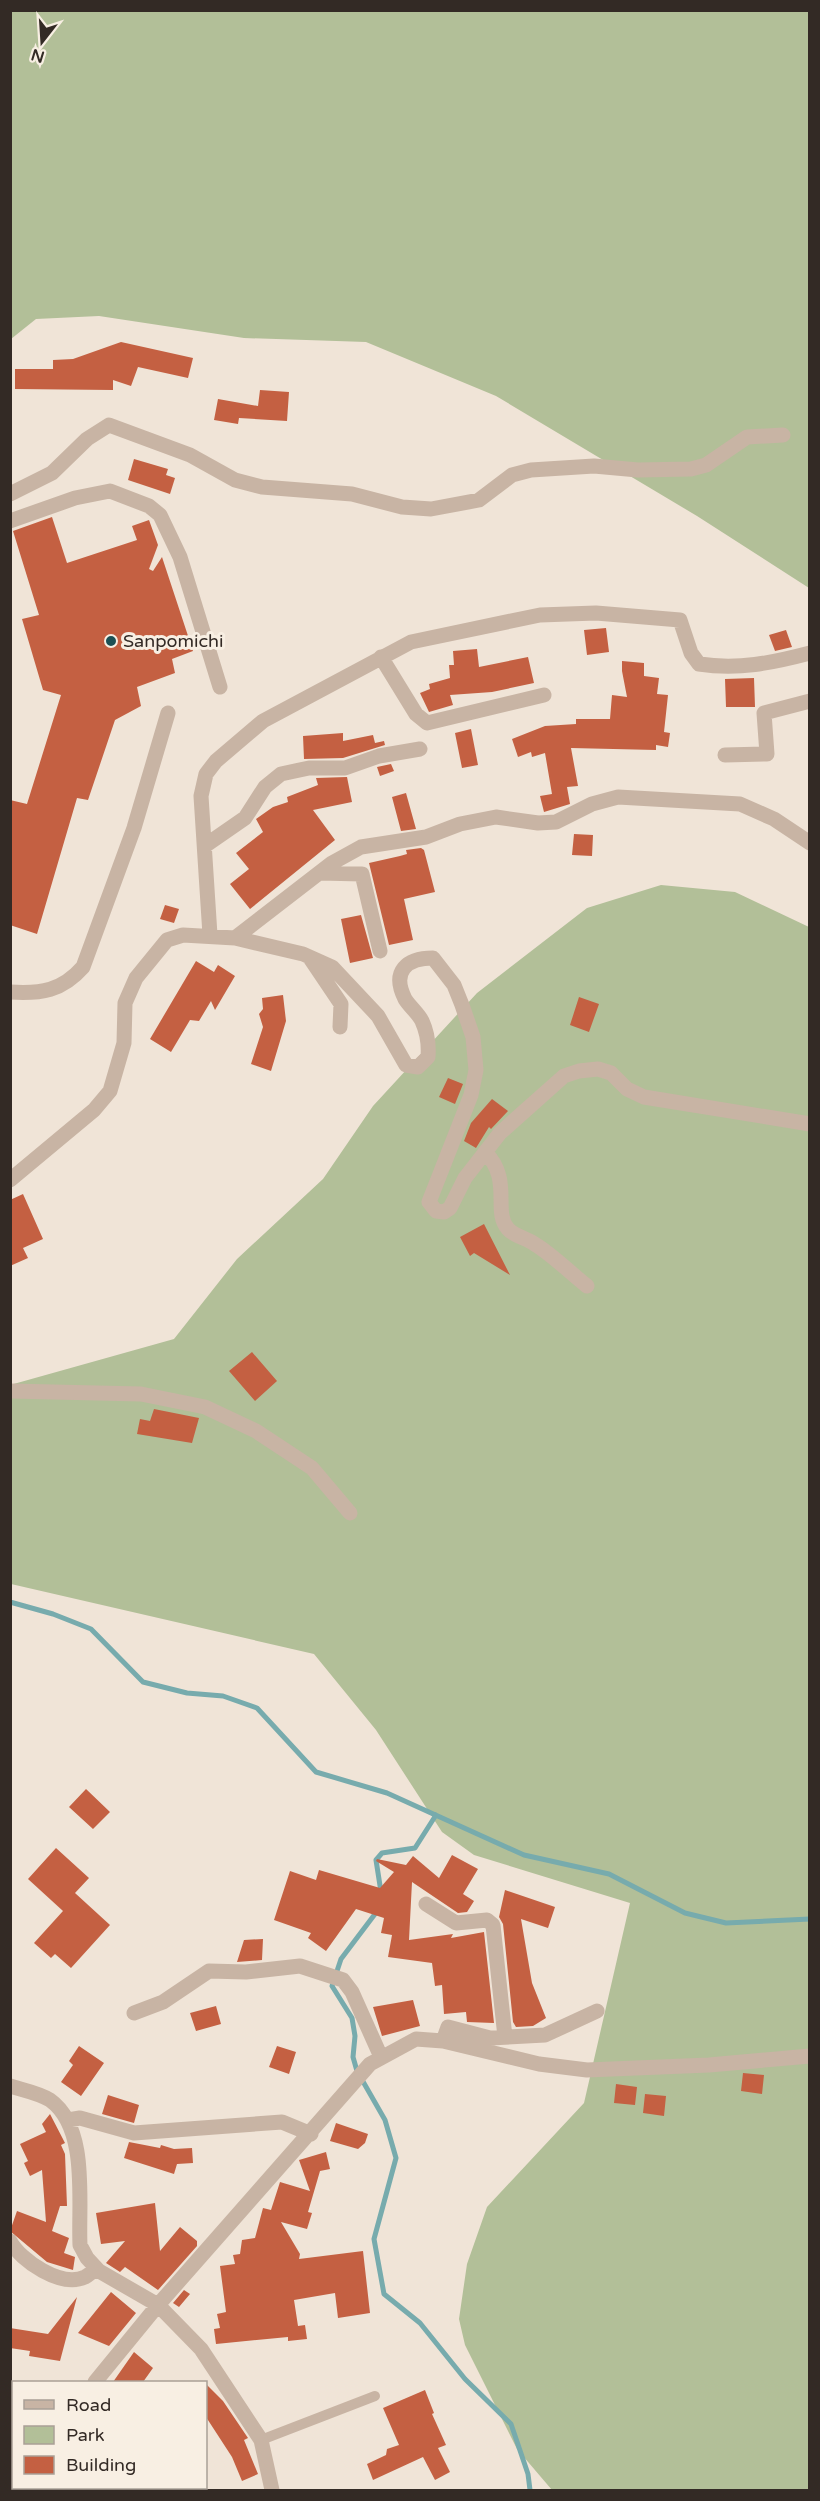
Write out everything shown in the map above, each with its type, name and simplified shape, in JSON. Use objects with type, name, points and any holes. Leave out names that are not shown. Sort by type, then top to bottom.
[{"type":"street","points":[[10,494],[52,473],[87,439],[109,426],[190,455],[236,480],[262,487],[352,494],[402,507],[431,509],[479,500],[512,475],[531,470],[594,466],[691,470],[705,465],[747,437],[783,435]]},
{"type":"street","points":[[10,520],[75,498],[110,491],[140,500],[155,510],[160,515],[180,557],[220,687]]},
{"type":"street","points":[[210,935],[201,786],[206,774],[216,761],[263,721],[411,642],[540,615],[596,613],[680,620],[691,653],[699,664],[721,668],[759,666],[810,653]]},
{"type":"street","points":[[381,657],[416,714],[427,723],[434,724],[544,695]]},
{"type":"street","points":[[725,755],[767,754],[764,713],[810,702]]},
{"type":"street","points":[[10,992],[45,993],[72,979],[82,967],[134,828],[168,713]]},
{"type":"street","points":[[206,845],[244,818],[265,787],[281,774],[309,768],[345,768],[379,756],[420,749]]},
{"type":"street","points":[[235,938],[320,873],[361,848],[377,843],[426,837],[460,824],[496,817],[538,823],[556,822],[592,804],[618,797],[740,804],[774,819],[810,843]]},
{"type":"street","points":[[320,873],[362,874],[380,951]]},
{"type":"street","points":[[10,1180],[88,1116],[110,1091],[124,1043],[125,1003],[136,978],[167,940],[183,935],[235,938],[310,958],[332,967],[378,1016],[406,1065],[418,1067],[428,1058],[430,1041],[421,1020],[401,990],[401,974],[406,964],[416,958],[433,958],[441,966],[454,985],[462,1005],[472,1037],[476,1070],[471,1095],[429,1202],[431,1207],[444,1212],[450,1208],[465,1178],[500,1133],[564,1076],[579,1071],[598,1069],[611,1073],[627,1089],[644,1097],[810,1124]]},
{"type":"street","points":[[310,958],[341,1004],[340,1027]]},
{"type":"street","points":[[485,1152],[497,1164],[501,1178],[504,1221],[509,1230],[534,1243],[587,1286]]},
{"type":"street","points":[[10,1391],[141,1394],[206,1407],[256,1431],[312,1468],[351,1513]]},
{"type":"street","points":[[426,1904],[456,1923],[487,1920],[493,1925],[505,2037]]},
{"type":"street","points":[[134,2013],[163,2002],[209,1971],[246,1972],[300,1966],[323,1971],[343,1980],[351,1992],[381,2057]]},
{"type":"street","points":[[443,2041],[448,2027],[490,2038],[545,2035],[597,2011]]},
{"type":"street","points":[[96,2381],[158,2305],[363,2071],[381,2057],[417,2039],[443,2041],[539,2064],[587,2070],[709,2065],[810,2056]]},
{"type":"street","points":[[10,2086],[48,2099],[61,2110],[68,2120],[77,2145],[80,2245],[96,2268],[158,2305],[201,2349],[261,2440],[272,2490]]},
{"type":"street","points":[[68,2120],[80,2118],[134,2133],[282,2122],[310,2134]]},
{"type":"street","points":[[10,2241],[27,2263],[64,2278],[86,2277],[96,2268]]},
{"type":"lane","points":[[261,2440],[375,2396]]},
{"type":"green space","points":[[11,11],[809,11],[809,588],[697,516],[496,396],[366,342],[244,338],[99,316],[36,319],[11,339]]},
{"type":"green space","points":[[661,885],[735,892],[809,927],[809,2490],[552,2490],[517,2449],[465,2345],[459,2319],[467,2264],[487,2207],[584,2103],[630,1903],[474,1855],[442,1832],[376,1730],[314,1654],[11,1584],[10,1385],[174,1339],[237,1259],[323,1179],[373,1106],[477,993],[587,908]]},
{"type":"building","points":[[121,342],[193,358],[188,378],[138,367],[131,386],[113,380],[113,390],[15,389],[15,369],[53,369],[53,360],[73,359]]},
{"type":"building","points":[[260,390],[289,392],[287,421],[239,418],[238,424],[214,420],[218,399],[258,406]]},
{"type":"building","points":[[134,459],[168,469],[166,475],[175,478],[170,494],[128,480]]},
{"type":"building","points":[[52,517],[67,563],[137,540],[132,526],[149,520],[158,545],[149,569],[153,571],[162,557],[193,651],[172,659],[175,673],[137,687],[141,706],[115,720],[88,800],[77,798],[37,934],[10,925],[10,800],[27,804],[61,695],[43,690],[22,619],[39,615],[13,531]]},
{"type":"building","points":[[606,628],[609,652],[587,655],[584,630]]},
{"type":"building","points":[[786,630],[792,647],[775,651],[769,635]]},
{"type":"building","points":[[477,649],[479,667],[528,657],[534,683],[492,692],[450,695],[453,705],[429,712],[420,693],[430,689],[429,684],[450,678],[449,665],[454,665],[453,651]]},
{"type":"building","points":[[622,661],[644,663],[644,676],[659,678],[657,694],[668,695],[664,732],[670,733],[668,747],[656,745],[656,750],[571,748],[578,786],[567,787],[570,804],[544,812],[540,796],[552,794],[545,753],[532,757],[531,752],[518,757],[512,739],[545,726],[576,724],[576,719],[610,719],[612,695],[627,697]]},
{"type":"building","points":[[754,678],[755,707],[726,707],[725,679]]},
{"type":"building","points":[[471,729],[478,765],[462,768],[455,733]]},
{"type":"building","points":[[343,733],[343,741],[373,735],[375,743],[384,741],[385,745],[343,758],[304,759],[303,736]]},
{"type":"building","points":[[391,764],[394,771],[380,776],[377,767]]},
{"type":"building","points":[[347,777],[352,802],[313,810],[335,840],[250,909],[230,884],[249,869],[236,853],[263,832],[256,819],[273,807],[288,802],[287,797],[318,785],[316,778]]},
{"type":"building","points":[[406,793],[416,829],[401,831],[392,797]]},
{"type":"building","points":[[574,834],[593,835],[592,856],[572,855]]},
{"type":"building","points":[[421,848],[424,850],[435,892],[404,899],[413,940],[389,945],[369,863],[407,854],[406,850]]},
{"type":"building","points":[[165,905],[179,909],[174,923],[160,919]]},
{"type":"building","points":[[361,915],[373,958],[350,963],[341,919]]},
{"type":"building","points":[[196,961],[214,972],[218,965],[235,976],[215,1010],[211,1001],[199,1021],[190,1020],[171,1052],[150,1039]]},
{"type":"building","points":[[283,995],[286,1021],[271,1071],[251,1064],[263,1027],[259,1014],[263,1009],[262,998]]},
{"type":"building","points":[[579,997],[599,1004],[589,1032],[570,1025]]},
{"type":"building","points":[[448,1078],[463,1084],[455,1104],[439,1097]]},
{"type":"building","points":[[492,1099],[508,1111],[491,1129],[489,1127],[476,1148],[464,1141],[471,1123]]},
{"type":"building","points":[[23,1194],[43,1239],[23,1248],[28,1258],[10,1266],[10,1200]]},
{"type":"building","points":[[484,1224],[510,1275],[474,1253],[470,1256],[460,1237]]},
{"type":"building","points":[[252,1352],[277,1381],[255,1401],[229,1371]]},
{"type":"building","points":[[154,1409],[199,1418],[192,1443],[137,1434],[140,1419],[150,1421]]},
{"type":"building","points":[[86,1789],[110,1812],[93,1829],[69,1807]]},
{"type":"building","points":[[56,1848],[89,1878],[75,1893],[110,1925],[71,1968],[55,1954],[51,1958],[34,1943],[63,1911],[28,1879]]},
{"type":"building","points":[[452,1855],[478,1869],[463,1894],[474,1901],[467,1912],[458,1913],[412,1882],[409,1940],[453,1934],[451,1938],[484,1932],[494,2023],[467,2022],[466,2012],[444,2014],[442,1985],[435,1986],[432,1963],[388,1957],[392,1935],[381,1933],[384,1918],[356,1909],[326,1951],[308,1938],[311,1933],[274,1920],[290,1871],[316,1880],[319,1870],[380,1888],[394,1872],[376,1861],[377,1859],[406,1865],[413,1856],[439,1878]]},
{"type":"building","points":[[505,1890],[555,1907],[548,1928],[521,1919],[532,1983],[546,2018],[533,2026],[516,2027],[513,2022],[503,1924],[499,1917]]},
{"type":"building","points":[[263,1939],[262,1960],[237,1962],[244,1940]]},
{"type":"building","points":[[413,2000],[420,2026],[382,2036],[373,2007]]},
{"type":"building","points":[[216,2006],[221,2024],[196,2031],[190,2013]]},
{"type":"building","points":[[79,2046],[104,2063],[81,2096],[61,2082],[73,2065],[69,2061]]},
{"type":"building","points":[[277,2046],[296,2052],[289,2074],[269,2067]]},
{"type":"building","points":[[743,2073],[764,2075],[762,2094],[741,2091]]},
{"type":"building","points":[[616,2084],[637,2087],[635,2105],[614,2103]]},
{"type":"building","points":[[645,2094],[666,2096],[664,2116],[643,2113]]},
{"type":"building","points":[[108,2095],[139,2105],[134,2123],[102,2114]]},
{"type":"building","points":[[50,2114],[65,2143],[61,2145],[65,2154],[67,2206],[60,2206],[52,2231],[69,2238],[64,2253],[75,2257],[73,2270],[47,2262],[10,2231],[17,2211],[46,2222],[42,2170],[30,2176],[24,2163],[28,2161],[20,2144],[46,2132],[42,2124]]},
{"type":"building","points":[[336,2123],[368,2134],[365,2143],[358,2149],[330,2141]]},
{"type":"building","points":[[129,2142],[160,2148],[161,2145],[174,2149],[192,2148],[193,2163],[177,2164],[174,2174],[124,2158]]},
{"type":"building","points":[[326,2152],[330,2169],[320,2171],[308,2212],[312,2213],[307,2229],[281,2222],[300,2254],[299,2259],[363,2251],[370,2313],[338,2318],[335,2293],[294,2300],[298,2326],[305,2325],[307,2339],[288,2341],[288,2337],[216,2344],[214,2329],[220,2328],[217,2314],[226,2312],[220,2266],[235,2264],[233,2255],[240,2254],[242,2240],[255,2238],[263,2208],[271,2210],[280,2182],[310,2191],[299,2160]]},
{"type":"building","points":[[155,2203],[160,2251],[180,2227],[197,2241],[197,2246],[158,2290],[125,2267],[120,2272],[106,2263],[125,2241],[101,2244],[96,2213]]},
{"type":"building","points":[[184,2290],[190,2294],[179,2307],[173,2303]]},
{"type":"building","points":[[111,2292],[136,2313],[109,2346],[78,2333]]},
{"type":"building","points":[[77,2297],[60,2361],[29,2356],[30,2351],[10,2348],[10,2328],[48,2334]]},
{"type":"building","points":[[134,2352],[153,2368],[144,2381],[114,2381]]},
{"type":"building","points":[[207,2385],[223,2401],[248,2438],[244,2440],[258,2474],[242,2481],[232,2457],[207,2419]]},
{"type":"building","points":[[425,2390],[434,2413],[432,2414],[446,2445],[438,2448],[450,2472],[435,2480],[423,2457],[373,2480],[367,2464],[386,2455],[387,2449],[399,2445],[383,2408]]},
{"type":"waterway","points":[[10,1602],[53,1614],[91,1629],[143,1682],[187,1693],[223,1696],[257,1708],[316,1772],[387,1793],[524,1855],[609,1874],[685,1913],[726,1923],[810,1919]]},
{"type":"waterway","points":[[381,1892],[376,1860],[382,1853],[415,1848],[436,1815]]},
{"type":"waterway","points":[[378,1910],[341,1959],[332,1986],[352,2018],[355,2036],[353,2057],[357,2071],[385,2120],[396,2158],[374,2239],[384,2294],[420,2323],[465,2379],[511,2424],[528,2474],[530,2490]]},
{"type":"place","name":"Sanpomichi","points":[[111,641]]}]
